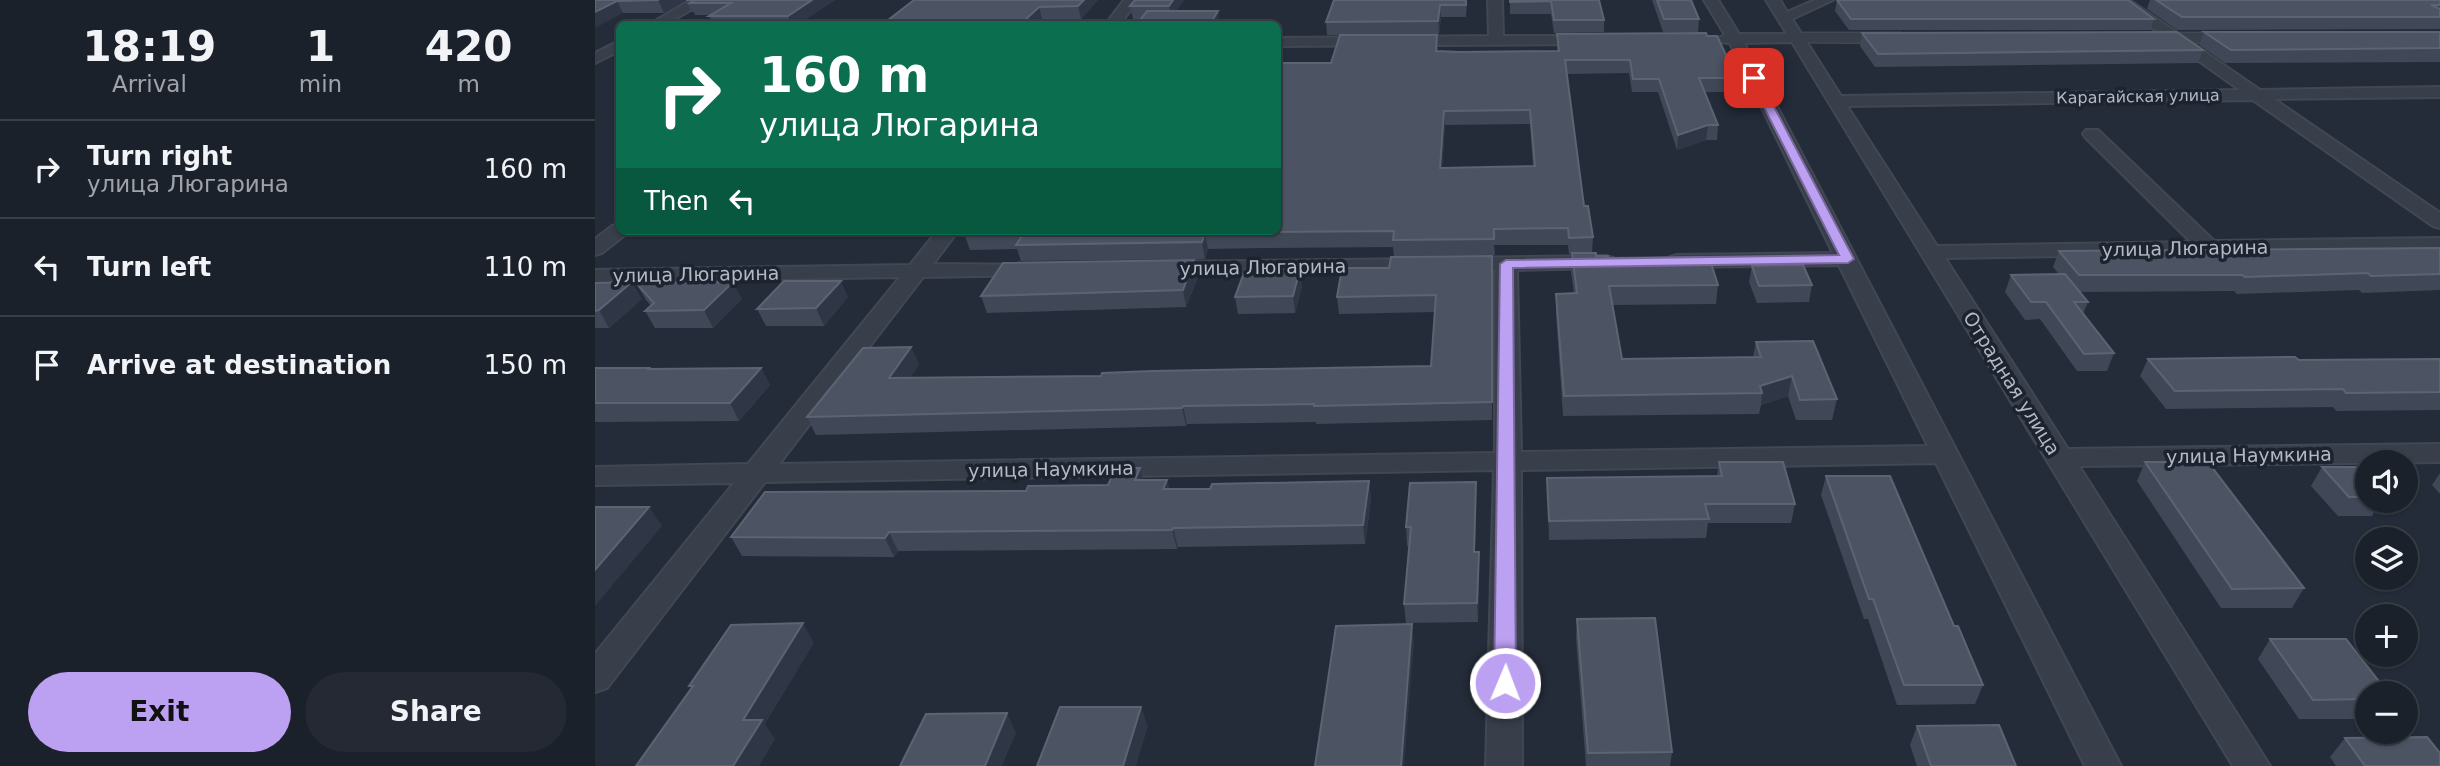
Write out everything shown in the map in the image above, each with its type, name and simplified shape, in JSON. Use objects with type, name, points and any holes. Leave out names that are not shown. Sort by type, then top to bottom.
[{"type":"street","points":[[662,21],[701,0]]},
{"type":"street","points":[[1115,21],[1131,0]]},
{"type":"street","points":[[1495,0],[1496,40]]},
{"type":"street","points":[[1711,0],[1735,39],[1848,259],[2103,766]]},
{"type":"street","points":[[1709,39],[1735,39],[1826,0]]},
{"type":"street","points":[[2120,0],[2440,222]]},
{"type":"street","points":[[1785,19],[1919,38]]},
{"type":"street","name":"Отрадная улица","points":[[1785,19],[2252,766]]},
{"type":"street","points":[[2136,38],[2259,38]]},
{"type":"street","points":[[1281,41],[1602,39]]},
{"type":"street","points":[[595,47],[616,47]]},
{"type":"street","points":[[595,59],[616,48]]},
{"type":"street","name":"Карагайская улица","points":[[1836,101],[2440,92]]},
{"type":"street","points":[[2092,134],[2208,247]]},
{"type":"street","points":[[595,249],[616,232]]},
{"type":"street","points":[[595,678],[945,235]]},
{"type":"street","name":"улица Люгарина","points":[[1929,252],[2440,244]]},
{"type":"street","points":[[1655,261],[1848,259]]},
{"type":"street","name":"улица Люгарина","points":[[1136,268],[1628,262]]},
{"type":"street","points":[[1504,766],[1508,461],[1506,264]]},
{"type":"street","name":"улица Люгарина","points":[[595,276],[1054,269]]},
{"type":"street","name":"улица Наумкина","points":[[2059,458],[2440,453]]},
{"type":"street","name":"улица Наумкина","points":[[595,476],[1947,454]]},
{"type":"building","points":[[595,0],[659,0],[617,1],[595,12]]},
{"type":"building","points":[[695,0],[812,0],[788,16],[709,16],[731,3],[690,3]]},
{"type":"building","points":[[914,0],[1084,0],[1078,6],[1039,7],[1024,21],[887,21]]},
{"type":"building","points":[[1135,0],[1173,0],[1169,6],[1130,6]]},
{"type":"building","points":[[1334,0],[1466,0],[1466,5],[1440,5],[1438,21],[1326,22]]},
{"type":"building","points":[[1510,0],[1599,0],[1604,20],[1554,20],[1551,1]]},
{"type":"building","points":[[1657,0],[1691,0],[1699,19],[1664,19]]},
{"type":"building","points":[[1837,0],[2128,0],[2154,19],[1851,19]]},
{"type":"building","points":[[2156,0],[2440,0],[2440,5],[2431,5],[2440,9],[2440,17],[2182,17]]},
{"type":"building","points":[[1147,11],[1218,11],[1212,21],[1139,21]]},
{"type":"building","points":[[2177,32],[2203,50],[1878,54],[1862,33]]},
{"type":"building","points":[[2204,32],[2440,32],[2440,48],[2231,50]]},
{"type":"building","points":[[1706,33],[1707,36],[1717,36],[1737,78],[1699,78],[1718,125],[1708,125],[1678,135],[1659,79],[1633,79],[1630,60],[1565,60],[1584,206],[1588,206],[1593,237],[1569,238],[1568,228],[1494,229],[1494,239],[1393,240],[1394,231],[1281,232],[1283,63],[1331,63],[1340,35],[1437,35],[1436,51],[1559,51],[1557,34]],"holes":[[[1530,110],[1535,166],[1440,168],[1444,111]]]},
{"type":"building","points":[[1023,235],[1204,235],[1202,242],[1016,245]]},
{"type":"building","points":[[2440,248],[2440,274],[2371,276],[2368,273],[2245,277],[2079,275],[2059,251]]},
{"type":"building","points":[[1572,253],[1596,253],[1596,256],[1608,258],[1709,257],[1718,285],[1609,286],[1622,359],[1761,357],[1756,342],[1813,341],[1837,399],[1800,400],[1792,376],[1760,386],[1762,393],[1564,396],[1556,294],[1577,293]]},
{"type":"building","points":[[1492,256],[1492,402],[1183,406],[807,417],[863,348],[911,347],[889,378],[1101,376],[1102,373],[1153,371],[1431,366],[1436,295],[1337,297],[1342,268],[1389,268],[1391,257]]},
{"type":"building","points":[[1194,260],[1183,290],[981,296],[1003,263]]},
{"type":"building","points":[[1803,265],[1812,285],[1759,286],[1752,266]]},
{"type":"building","points":[[1300,269],[1293,296],[1235,297],[1245,270]]},
{"type":"building","points":[[2065,274],[2088,302],[2074,302],[2114,353],[2084,354],[2046,302],[2031,302],[2011,275]]},
{"type":"building","points":[[784,281],[841,281],[816,308],[757,309]]},
{"type":"building","points":[[632,282],[599,310],[595,311],[595,283]]},
{"type":"building","points":[[733,282],[704,310],[645,311],[654,303],[636,283]]},
{"type":"building","points":[[2295,357],[2299,360],[2440,359],[2440,392],[2346,393],[2343,389],[2175,391],[2148,359]]},
{"type":"building","points":[[595,368],[761,368],[730,403],[595,403]]},
{"type":"building","points":[[1719,462],[1783,462],[1795,504],[1705,504],[1709,519],[1549,521],[1547,478],[1722,476]]},
{"type":"building","points":[[2145,462],[2208,462],[2304,588],[2232,589]]},
{"type":"building","points":[[2322,467],[2355,467],[2355,497],[2349,497]]},
{"type":"building","points":[[1116,468],[1140,468],[1135,480],[1167,480],[1163,489],[1210,489],[1212,484],[1369,481],[1363,525],[1172,530],[889,532],[885,538],[731,537],[765,492],[1026,491],[1028,486],[1108,485]]},
{"type":"building","points":[[1826,476],[1890,476],[1954,626],[1958,626],[1983,685],[1904,685],[1873,599],[1869,599]]},
{"type":"building","points":[[1476,482],[1474,552],[1479,552],[1477,603],[1404,604],[1411,527],[1406,527],[1410,483]]},
{"type":"building","points":[[595,507],[649,507],[595,570]]},
{"type":"building","points":[[1655,618],[1672,752],[1588,753],[1577,619]]},
{"type":"building","points":[[803,623],[743,720],[762,720],[733,766],[636,766],[693,686],[689,686],[731,625]]},
{"type":"building","points":[[1412,624],[1401,766],[1315,766],[1336,626]]},
{"type":"building","points":[[2270,639],[2346,639],[2355,651],[2355,667],[2368,667],[2379,681],[2355,681],[2355,699],[2313,700]]},
{"type":"building","points":[[1060,707],[1141,707],[1123,766],[1037,766]]},
{"type":"building","points":[[1007,713],[985,766],[900,766],[926,714]]},
{"type":"building","points":[[1999,725],[2016,766],[1931,766],[1917,726]]},
{"type":"building","points":[[2418,737],[2427,737],[2440,753],[2440,766],[2365,766],[2345,738],[2355,738],[2355,744],[2418,744]]},
{"type":"route","points":[[1505,683],[1508,461],[1506,264],[1848,259],[1754,78]]}]
